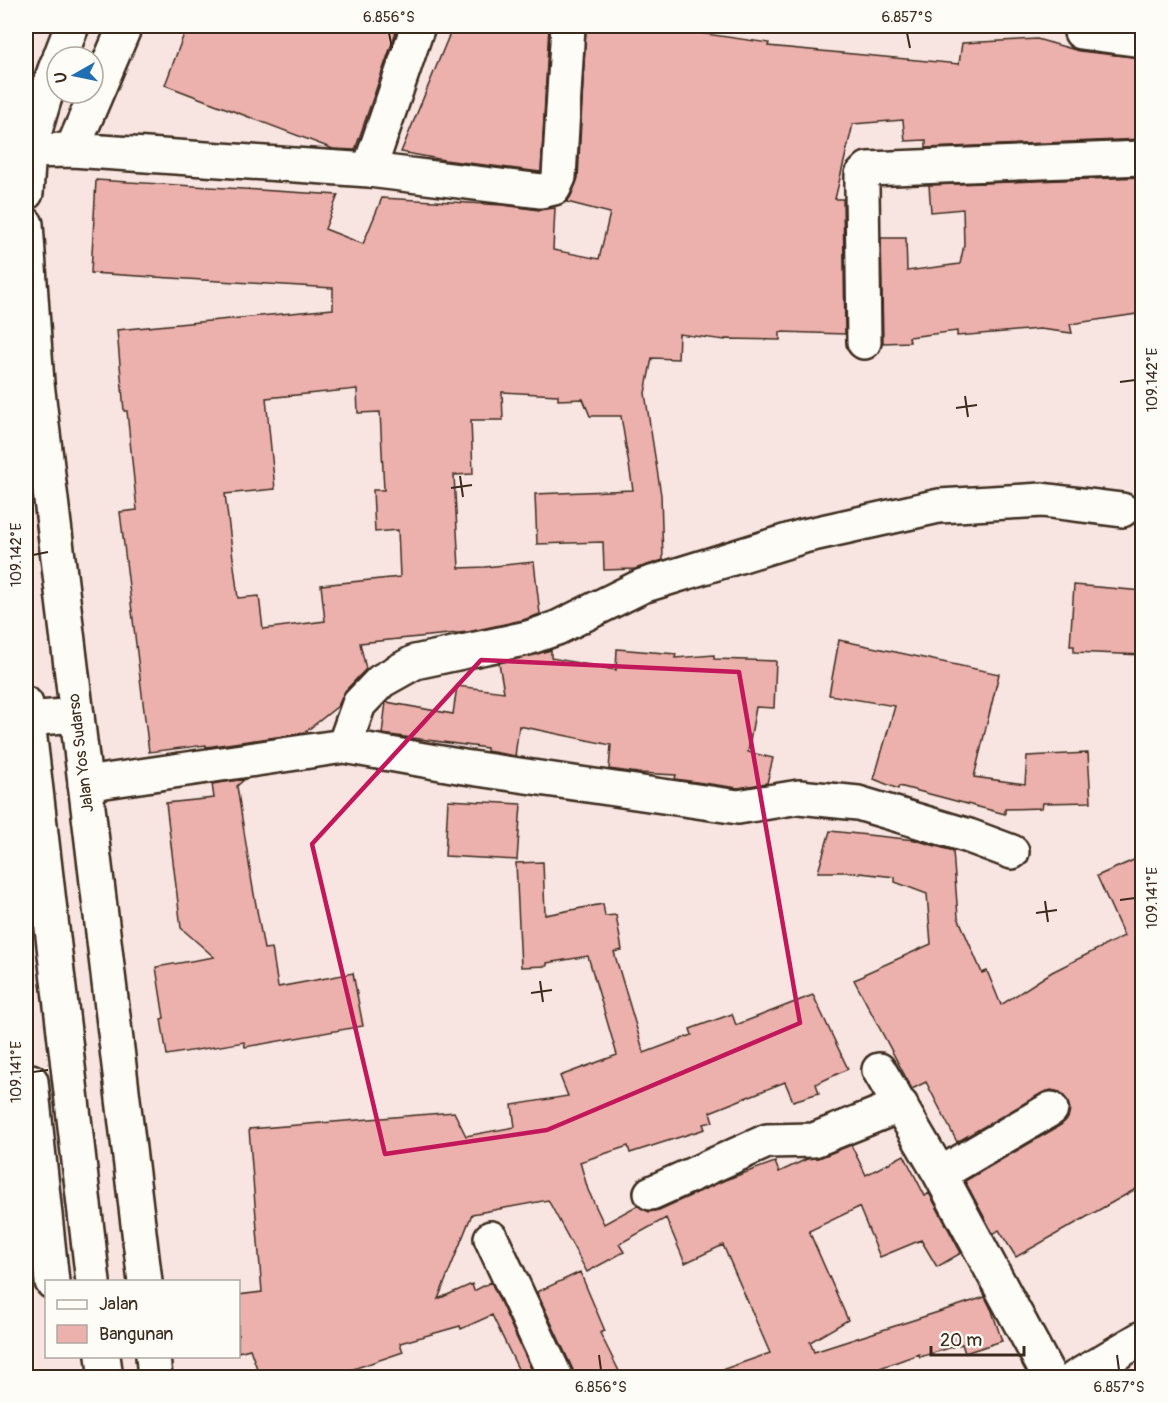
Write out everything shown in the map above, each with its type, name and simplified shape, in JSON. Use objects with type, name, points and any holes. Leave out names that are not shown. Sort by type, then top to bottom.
[{"type":"main road","points":[[65,45],[72,26]]},
{"type":"main road","points":[[72,150],[125,26]]},
{"type":"main road","points":[[369,170],[418,26]]},
{"type":"main road","points":[[27,151],[72,150],[369,170],[528,190],[541,191],[554,188],[559,177],[568,26]]},
{"type":"main road","points":[[1080,32],[1143,40]]},
{"type":"main road","points":[[26,193],[27,151],[45,97]]},
{"type":"main road","points":[[864,342],[862,175],[868,169],[1143,158]]},
{"type":"main road","name":"Jalan Yos Sudarso","points":[[26,224],[37,383],[145,1280]]},
{"type":"main road","points":[[344,746],[359,704],[381,681],[416,662],[528,638],[557,628],[642,586],[792,539],[939,506],[1042,500],[1122,510]]},
{"type":"main road","points":[[77,715],[26,714],[93,1280]]},
{"type":"main road","points":[[85,784],[344,746],[464,768],[738,807],[799,797],[858,803],[969,836],[1012,852]]},
{"type":"main road","points":[[879,1070],[940,1174],[1050,1377]]},
{"type":"main road","points":[[52,1280],[28,1082],[69,1078]]},
{"type":"main road","points":[[651,1193],[767,1141],[814,1140],[901,1105]]},
{"type":"main road","points":[[940,1174],[1051,1109]]},
{"type":"main road","points":[[491,1238],[556,1377]]},
{"type":"main road","points":[[1075,1377],[1143,1338]]},
{"type":"main road","points":[[103,1358],[106,1377]]},
{"type":"main road","points":[[153,1358],[156,1377]]},
{"type":"highlighted area","points":[[481,660],[739,672],[800,1023],[547,1130],[385,1154],[312,844]]},
{"type":"building","points":[[187,26],[398,26],[355,150],[333,149],[165,85]]},
{"type":"building","points":[[453,26],[549,26],[541,172],[444,160],[401,152]]},
{"type":"building","points":[[586,26],[651,26],[769,43],[768,46],[959,64],[962,43],[1037,39],[1079,51],[1143,58],[1143,139],[926,148],[926,140],[905,141],[903,120],[853,124],[835,199],[843,199],[845,334],[780,332],[780,340],[725,340],[679,334],[678,359],[652,358],[645,393],[661,495],[663,560],[635,569],[604,570],[603,542],[537,544],[535,494],[633,490],[621,416],[590,416],[583,399],[558,400],[558,395],[502,392],[503,420],[471,420],[473,474],[454,475],[459,568],[534,562],[540,614],[468,632],[360,643],[366,669],[345,691],[338,706],[304,733],[206,747],[206,745],[149,752],[120,512],[137,510],[127,411],[124,411],[117,330],[333,309],[333,288],[91,273],[96,180],[338,195],[325,229],[363,244],[382,198],[503,205],[539,210],[555,208],[553,250],[599,259],[610,213],[567,202],[578,178]],"holes":[[[357,389],[358,413],[380,412],[384,490],[373,490],[375,532],[398,530],[400,577],[321,585],[325,621],[263,629],[259,596],[238,598],[225,494],[275,489],[266,398]]]},
{"type":"building","points":[[1143,177],[1143,202],[1139,202],[1143,248],[1143,313],[1070,324],[1072,333],[1040,329],[957,336],[957,331],[909,337],[910,342],[883,343],[881,238],[906,238],[907,271],[960,264],[964,245],[963,209],[931,212],[929,185]]},
{"type":"building","points":[[1074,585],[1143,591],[1143,655],[1074,652],[1074,646],[1070,646]]},
{"type":"building","points":[[839,640],[999,674],[974,777],[1025,784],[1027,756],[1088,753],[1091,802],[1043,803],[1042,808],[1005,809],[1005,814],[899,786],[898,789],[874,779],[895,706],[829,695]]},
{"type":"building","points":[[617,649],[676,654],[675,658],[714,655],[714,659],[776,661],[774,708],[756,707],[748,752],[773,758],[767,783],[738,788],[675,779],[676,775],[609,769],[611,745],[519,726],[515,756],[487,751],[487,748],[382,734],[386,702],[453,714],[457,686],[504,692],[499,663],[551,650],[551,658],[616,670]]},
{"type":"building","points":[[245,779],[237,786],[252,883],[264,949],[272,948],[278,987],[353,973],[363,1026],[245,1047],[244,1042],[167,1055],[156,967],[214,957],[181,928],[166,803],[214,798],[212,784]]},
{"type":"building","points":[[448,800],[521,804],[517,860],[445,856]]},
{"type":"building","points":[[830,831],[915,840],[953,851],[958,917],[982,973],[987,971],[1001,1005],[1052,972],[1124,936],[1097,876],[1143,856],[1143,1185],[1016,1257],[999,1230],[993,1234],[965,1181],[1061,1125],[1068,1118],[1070,1109],[1067,1100],[1060,1092],[1051,1090],[1042,1093],[957,1142],[926,1082],[912,1089],[854,980],[931,944],[927,894],[895,882],[895,877],[851,872],[818,872]]},
{"type":"building","points":[[543,862],[545,915],[603,904],[605,916],[616,915],[622,950],[614,952],[644,1053],[692,1035],[690,1029],[732,1014],[736,1025],[813,995],[848,1069],[816,1084],[819,1093],[793,1101],[785,1082],[710,1112],[713,1122],[703,1124],[705,1129],[630,1153],[628,1146],[580,1162],[588,1190],[604,1224],[638,1205],[649,1212],[659,1210],[725,1180],[775,1162],[779,1172],[807,1159],[821,1157],[851,1145],[866,1175],[904,1155],[925,1196],[929,1193],[961,1253],[937,1267],[921,1240],[880,1257],[859,1207],[809,1231],[848,1320],[810,1342],[814,1352],[985,1297],[1002,1341],[965,1353],[962,1344],[920,1357],[919,1354],[855,1377],[710,1377],[710,1374],[770,1353],[723,1245],[685,1263],[666,1218],[619,1244],[624,1252],[587,1272],[548,1200],[472,1214],[438,1299],[472,1284],[474,1291],[491,1282],[535,1377],[522,1377],[492,1315],[461,1329],[460,1326],[400,1343],[403,1352],[330,1377],[260,1377],[250,1349],[240,1352],[240,1295],[262,1292],[249,1129],[454,1112],[466,1136],[515,1127],[512,1105],[568,1096],[560,1076],[617,1055],[588,956],[547,963],[547,966],[521,967],[516,863]]},
{"type":"building","points":[[580,1272],[605,1331],[600,1333],[622,1377],[574,1377],[573,1370],[537,1292]]}]
